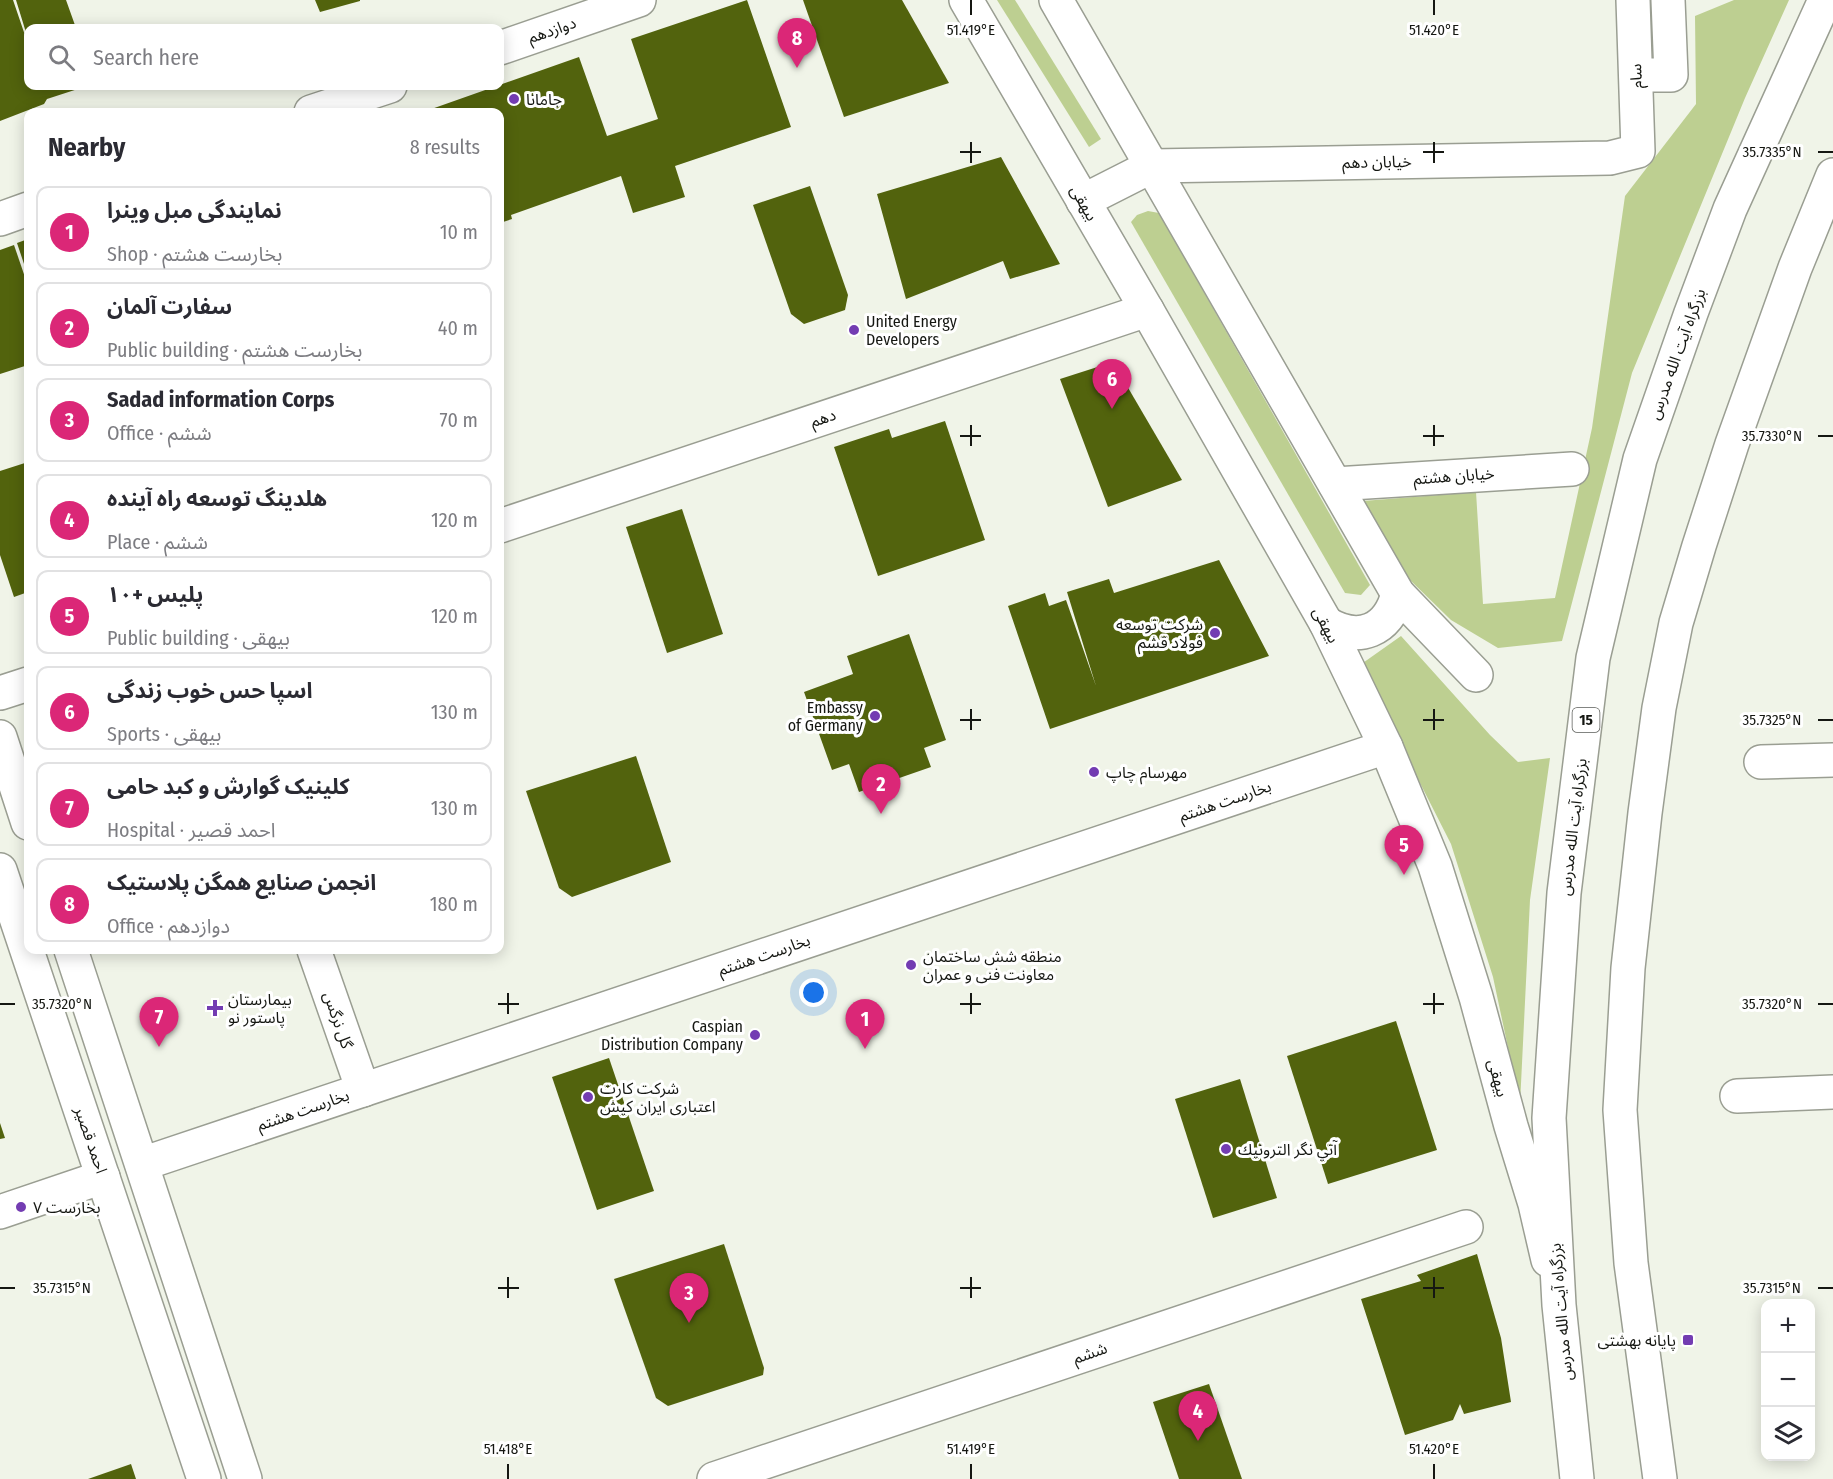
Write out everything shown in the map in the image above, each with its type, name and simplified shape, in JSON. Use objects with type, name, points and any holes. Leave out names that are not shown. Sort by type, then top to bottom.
[{"type":"main road","name":"دوازدهم","points":[[504,47],[639,0]]},
{"type":"main road","name":"بیهقی","points":[[966,0],[1326,623],[1386,747],[1435,866],[1476,997],[1535,1204],[1559,1305]]},
{"type":"main road","points":[[1056,0],[1398,594],[1476,675]]},
{"type":"main road","name":"سام","points":[[1633,0],[1638,152]]},
{"type":"main road","points":[[1636,75],[1671,75],[1668,0]]},
{"type":"main road","name":"بزرگراه آیت الله مدرس","points":[[1577,1479],[1559,1305],[1549,1118],[1564,893],[1593,658],[1640,459],[1691,313],[1730,209],[1826,0]]},
{"type":"main road","points":[[323,108],[378,90]]},
{"type":"main road","name":"خیابان دهم","points":[[1152,166],[1610,158],[1638,152]]},
{"type":"main road","points":[[1083,201],[1152,166]]},
{"type":"main road","points":[[1660,1479],[1631,1263],[1620,1110],[1628,968],[1644,813],[1659,708],[1676,623],[1692,568],[1736,433],[1795,268],[1833,175]]},
{"type":"main road","points":[[0,219],[24,210]]},
{"type":"main road","name":"دهم","points":[[504,525],[1147,310]]},
{"type":"main road","name":"خیابان هشتم","points":[[1335,484],[1572,469]]},
{"type":"main road","points":[[1326,623],[1338,630],[1351,633],[1364,632],[1377,627],[1388,619],[1395,607],[1398,594]]},
{"type":"main road","points":[[0,693],[24,685]]},
{"type":"main road","points":[[0,737],[24,811]]},
{"type":"main road","name":"بخارست هشتم","points":[[0,1212],[1386,747]]},
{"type":"main road","points":[[1761,762],[1833,760]]},
{"type":"main road","name":"احمد قصیر","points":[[0,870],[24,942]]},
{"type":"main road","name":"احمد قصیر","points":[[28,954],[204,1479]]},
{"type":"main road","points":[[72,954],[245,1479]]},
{"type":"main road","name":"گل نرگس","points":[[315,954],[363,1090]]},
{"type":"main road","points":[[1737,1096],[1833,1092]]},
{"type":"main road","name":"ششم","points":[[714,1479],[1466,1227]]},
{"type":"green space","points":[[997,0],[1015,0],[1101,139],[1089,147]]},
{"type":"green space","points":[[1734,0],[1789,0],[1745,98],[1632,373],[1562,641],[1498,648],[1451,620],[1410,580],[1378,533],[1363,501],[1476,492],[1483,604],[1555,598],[1592,428],[1625,196],[1696,104],[1695,16]]},
{"type":"green space","points":[[1148,211],[1159,213],[1370,585],[1361,595],[1345,593],[1131,222],[1137,215]]},
{"type":"green space","points":[[1401,636],[1490,735],[1518,762],[1550,758],[1530,900],[1520,1104],[1493,977],[1451,844],[1360,665]]},
{"type":"building","points":[[0,0],[13,0],[24,32],[24,90],[75,90],[47,99],[44,104],[34,108],[24,108],[24,112],[0,121]]},
{"type":"building","points":[[16,0],[66,0],[75,24],[24,24],[24,26]]},
{"type":"building","points":[[315,0],[360,0],[360,1],[320,12]]},
{"type":"building","points":[[747,0],[791,127],[675,166],[685,197],[633,213],[621,176],[511,215],[512,219],[504,222],[504,108],[434,108],[485,90],[504,90],[504,83],[579,57],[607,136],[658,119],[631,39]]},
{"type":"building","points":[[803,0],[902,0],[949,83],[844,117]]},
{"type":"building","points":[[1001,157],[1060,264],[1010,279],[1003,261],[906,299],[877,194]]},
{"type":"building","points":[[810,186],[848,295],[845,310],[804,324],[791,314],[753,205]]},
{"type":"building","points":[[24,240],[24,264],[17,243]]},
{"type":"building","points":[[14,245],[24,274],[24,366],[0,374],[0,250]]},
{"type":"building","points":[[1113,362],[1182,480],[1108,507],[1060,379]]},
{"type":"building","points":[[945,421],[985,540],[878,576],[834,447],[889,429],[892,438]]},
{"type":"building","points":[[24,463],[24,593],[14,597],[0,555],[0,471]]},
{"type":"building","points":[[682,509],[723,634],[667,653],[626,527]]},
{"type":"building","points":[[1219,560],[1269,656],[1050,729],[1008,606],[1045,593],[1049,606],[1066,600],[1096,686],[1067,592],[1109,579],[1114,593]]},
{"type":"building","name":"Embassy of Germany","points":[[909,634],[946,740],[924,748],[931,767],[859,792],[849,764],[832,770],[804,692],[853,674],[847,656]]},
{"type":"building","points":[[636,756],[671,862],[572,897],[559,888],[526,791]]},
{"type":"building","points":[[1396,1021],[1437,1150],[1328,1184],[1287,1056]]},
{"type":"building","points":[[609,1058],[654,1191],[597,1210],[552,1077]]},
{"type":"building","name":"آتي نگر الترونيك","points":[[1240,1079],[1277,1198],[1213,1218],[1175,1099]]},
{"type":"building","points":[[0,1123],[5,1138],[0,1139]]},
{"type":"building","points":[[724,1244],[764,1368],[763,1375],[668,1406],[656,1398],[614,1279]]},
{"type":"building","points":[[1477,1254],[1501,1338],[1511,1402],[1464,1414],[1460,1404],[1453,1420],[1405,1435],[1361,1299],[1421,1281],[1417,1275]]},
{"type":"building","points":[[1209,1384],[1242,1479],[1179,1479],[1153,1402]]},
{"type":"building","points":[[131,1464],[136,1479],[88,1479]]},
{"type":"place","name":"انجمن صنایع همگن پلاستیک","points":[[797,68]]},
{"type":"place","name":"جامانا","points":[[514,99]]},
{"type":"place","name":"United Energy Developers","points":[[854,330]]},
{"type":"place","name":"اسپا حس خوب زندگی","points":[[1112,409]]},
{"type":"place","name":"شرکت توسعه فولاد قشم","points":[[1215,633]]},
{"type":"place","name":"Embassy of Germany","points":[[875,716]]},
{"type":"place","name":"مهرسام چاپ","points":[[1094,772]]},
{"type":"place","name":"سفارت آلمان","points":[[881,814]]},
{"type":"place","name":"پلیس +۱٠","points":[[1404,875]]},
{"type":"place","name":"منطقه شش ساختمان معاونت فنی و عمران","points":[[911,965]]},
{"type":"place","name":"بیمارستان پاستور نو","points":[[215,1008]]},
{"type":"place","name":"Caspian Distribution Company","points":[[755,1035]]},
{"type":"place","name":"کلینیک گوارش و کبد حامی","points":[[159,1047]]},
{"type":"place","name":"نمایندگی مبل وینرا","points":[[865,1049]]},
{"type":"place","name":"شرکت کارت اعتباری ایران کیش","points":[[588,1097]]},
{"type":"place","name":"آتي نگر الترونيك","points":[[1226,1149]]},
{"type":"place","name":"بخارست ۷","points":[[21,1207]]},
{"type":"place","name":"Sadad information Corps","points":[[689,1323]]},
{"type":"place","name":"پایانه بهشتی","points":[[1688,1340]]},
{"type":"place","name":"هلدینگ توسعه راه آینده","points":[[1198,1441]]}]
